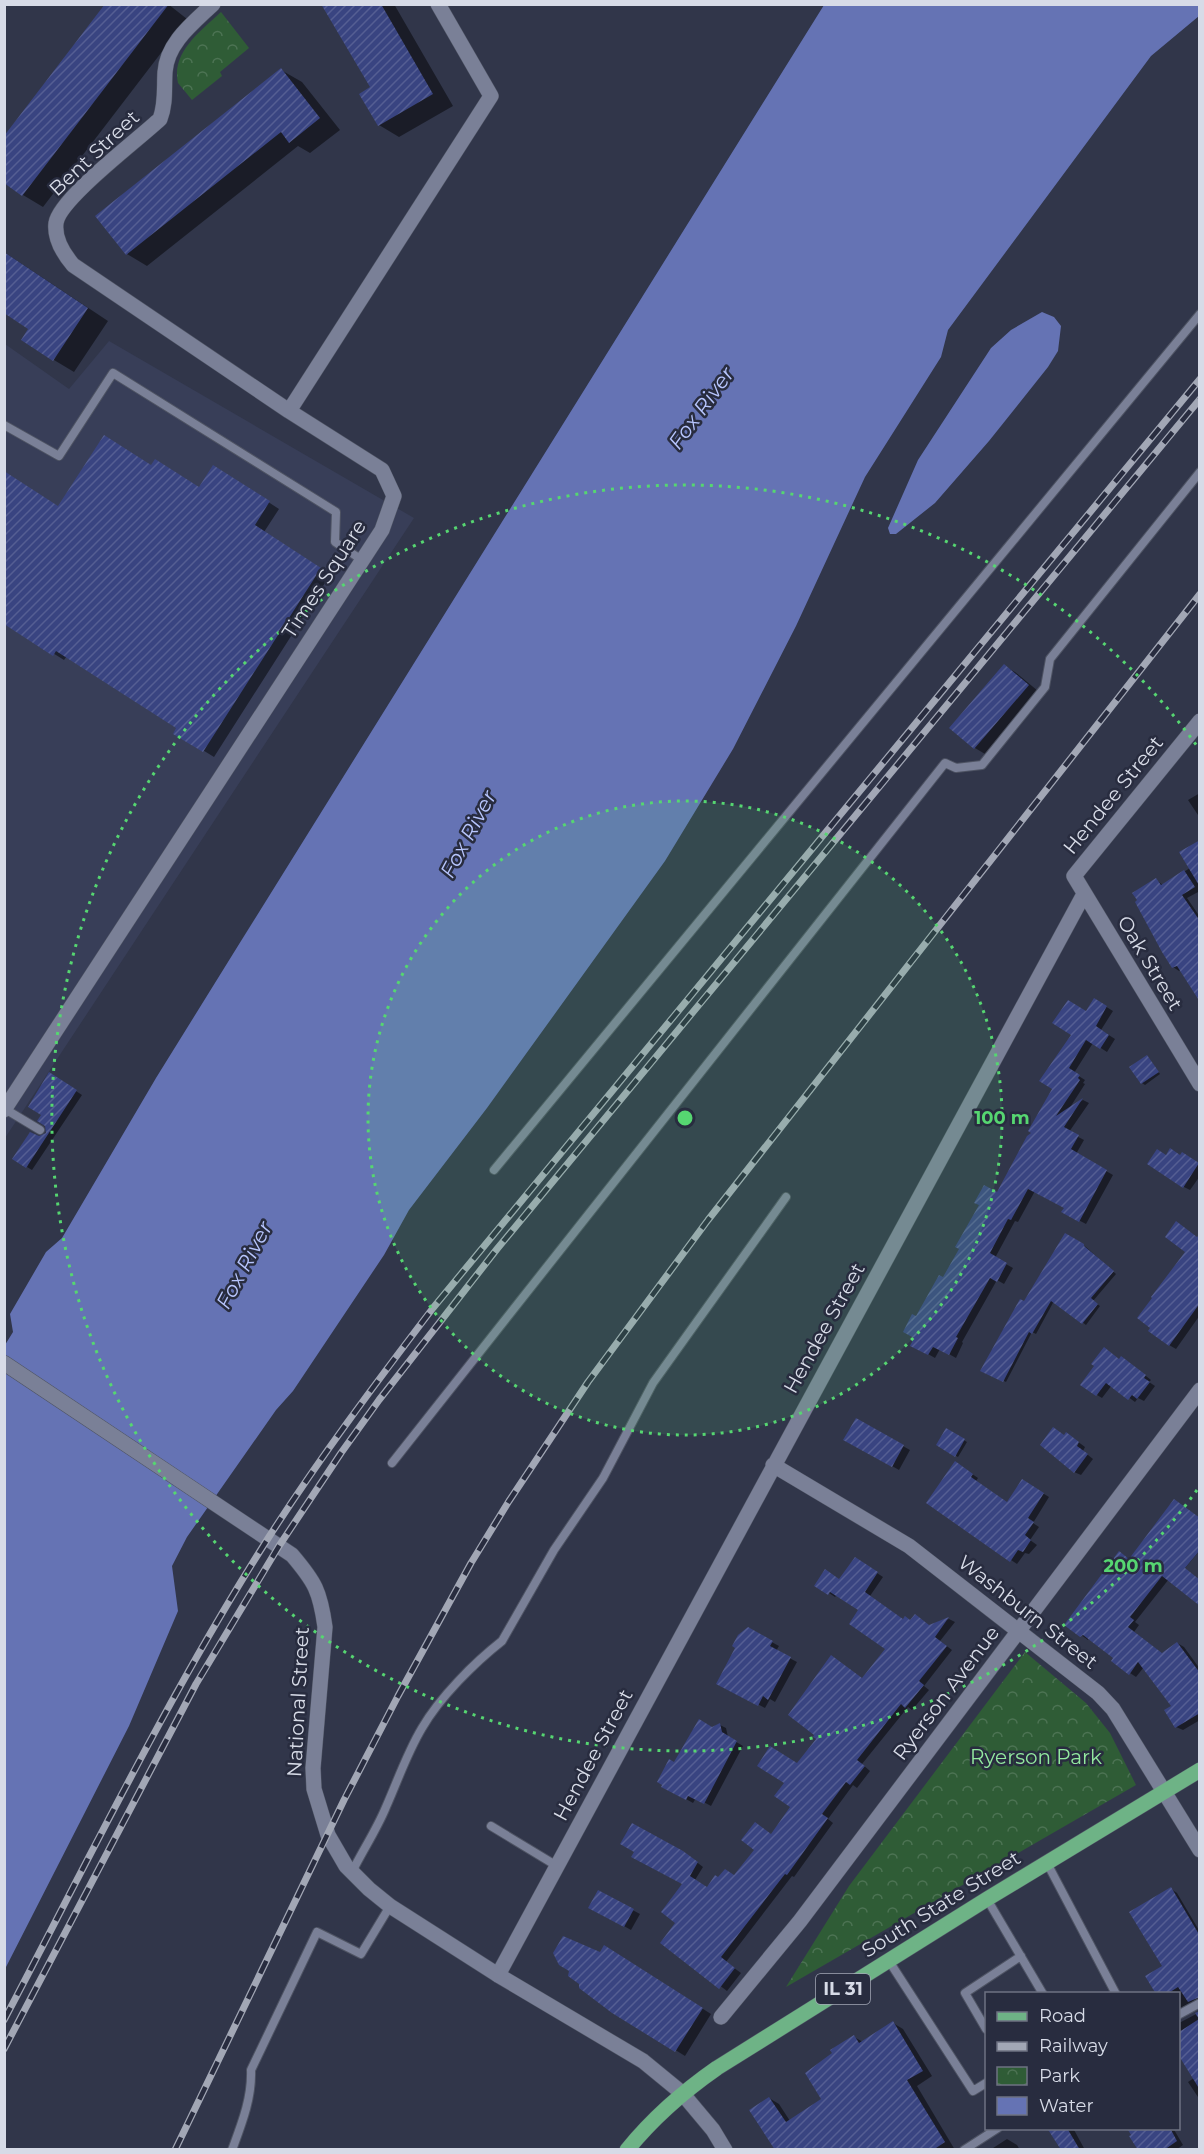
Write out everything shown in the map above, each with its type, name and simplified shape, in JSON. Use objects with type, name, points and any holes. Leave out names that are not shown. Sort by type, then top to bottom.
[{"type":"main road","name":"South State Street","points":[[627,2150],[682,2093],[717,2068],[987,1899],[1200,1770]]},
{"type":"street","name":"Bent Street","points":[[213,4],[186,29],[167,56],[164,109],[160,119],[68,200],[56,223],[57,238],[64,254],[73,265],[289,411]]},
{"type":"street","points":[[289,411],[491,96],[438,4]]},
{"type":"street","name":"Times Square","points":[[5,1109],[382,530],[394,496],[382,470],[289,411]]},
{"type":"street","name":"Hendee Street","points":[[498,1975],[1084,894],[1074,876],[1200,722]]},
{"type":"street","name":"Oak Street","points":[[1084,894],[1200,1084]]},
{"type":"street","name":"National Street","points":[[4,1363],[292,1555],[313,1580],[322,1604],[326,1627],[313,1768],[314,1789],[328,1835],[352,1872],[390,1906],[498,1975],[643,2061],[682,2093],[713,2130],[725,2150]]},
{"type":"street","name":"Ryerson Avenue","points":[[721,2017],[800,1921],[1200,1390]]},
{"type":"street","name":"Washburn Street","points":[[773,1465],[909,1545],[1098,1693],[1113,1709],[1162,1792],[1200,1850]]},
{"type":"lane","points":[[494,1170],[1200,314]]},
{"type":"lane","points":[[4,425],[58,456],[113,373],[336,512],[335,542],[362,560]]},
{"type":"lane","points":[[392,1463],[945,763],[956,768],[981,765],[1045,687],[1050,659],[1200,472]]},
{"type":"lane","points":[[5,1109],[40,1130]]},
{"type":"lane","points":[[352,1872],[386,1809],[397,1777],[423,1727],[444,1697],[490,1650],[502,1641],[554,1550],[603,1478],[653,1383],[786,1197]]},
{"type":"lane","points":[[491,1826],[556,1866]]},
{"type":"lane","points":[[1047,1863],[1115,1992]]},
{"type":"lane","points":[[987,1899],[1042,1992]]},
{"type":"lane","points":[[232,2150],[246,2113],[251,2070],[317,1932],[361,1954],[390,1906]]},
{"type":"lane","points":[[985,2026],[965,1993],[1021,1956]]},
{"type":"lane","points":[[889,1961],[973,2091],[985,2084]]},
{"type":"lane","points":[[1180,2014],[1200,2002]]},
{"type":"lane","points":[[964,2150],[995,2130]]},
{"type":"shaded area","points":[[109,341],[414,518],[5,1138],[5,344],[69,389]]},
{"type":"green space","points":[[221,12],[249,48],[220,72],[222,76],[192,100],[178,83],[179,62],[189,43]]},
{"type":"green space","name":"Ryerson Park","points":[[1025,1652],[1086,1703],[1110,1733],[1136,1785],[786,1987],[849,1886]]},
{"type":"water","name":"Fox River","points":[[824,5],[1199,5],[1199,16],[1151,56],[948,330],[941,357],[865,477],[796,626],[733,749],[665,861],[487,1108],[409,1210],[384,1255],[293,1391],[276,1410],[187,1537],[172,1566],[178,1611],[129,1726],[5,1969],[5,1345],[13,1332],[10,1314],[46,1252],[62,1238],[156,1078]]},
{"type":"water","points":[[1042,312],[1054,317],[1061,326],[1058,351],[1048,367],[989,441],[935,503],[896,534],[890,534],[888,528],[918,460],[991,348],[1011,330]]},
{"type":"building","points":[[105,4],[169,4],[22,196],[4,183],[4,136]]},
{"type":"building","points":[[321,4],[381,4],[433,94],[378,126],[359,94],[370,87]]},
{"type":"building","points":[[281,68],[320,118],[289,143],[281,132],[126,255],[95,216]]},
{"type":"building","points":[[4,252],[88,308],[53,361],[21,340],[28,329],[4,313]]},
{"type":"building","points":[[104,435],[151,465],[155,459],[199,487],[213,465],[270,501],[255,525],[321,568],[203,752],[173,734],[176,728],[56,651],[53,656],[4,624],[4,471],[58,506]]},
{"type":"building","points":[[1004,664],[1029,685],[974,749],[949,728]]},
{"type":"building","points":[[1200,840],[1200,887],[1179,852]]},
{"type":"building","points":[[1184,870],[1195,887],[1182,895],[1200,921],[1200,1002],[1177,966],[1172,968],[1162,952],[1132,893],[1156,878],[1161,885]]},
{"type":"building","points":[[1094,998],[1107,1006],[1096,1026],[1109,1035],[1100,1049],[1086,1040],[1069,1068],[1080,1075],[1078,1078],[1080,1080],[1056,1116],[1083,1098],[1064,1127],[1079,1135],[1071,1149],[1107,1170],[1079,1222],[1061,1212],[1064,1208],[1028,1189],[1011,1220],[1008,1219],[990,1253],[1007,1263],[997,1282],[990,1278],[956,1337],[958,1338],[949,1355],[933,1347],[928,1355],[910,1346],[914,1338],[903,1332],[912,1314],[916,1316],[939,1275],[943,1277],[959,1249],[955,1247],[979,1205],[974,1203],[984,1185],[997,1192],[1027,1136],[1031,1133],[1028,1131],[1052,1089],[1039,1081],[1071,1035],[1052,1023],[1068,1000],[1086,1011]]},
{"type":"building","points":[[1147,1055],[1159,1072],[1141,1084],[1129,1067]]},
{"type":"building","points":[[49,1072],[77,1090],[26,1168],[12,1159],[30,1132],[39,1136],[46,1133],[45,1126],[37,1121],[41,1115],[28,1107]]},
{"type":"building","points":[[1170,1148],[1180,1155],[1182,1152],[1199,1163],[1183,1188],[1147,1164],[1157,1149],[1166,1155]]},
{"type":"building","points":[[1176,1221],[1197,1237],[1200,1234],[1200,1303],[1169,1346],[1148,1331],[1150,1328],[1137,1318],[1185,1252],[1165,1237]]},
{"type":"building","points":[[1065,1233],[1084,1244],[1114,1271],[1091,1298],[1098,1304],[1082,1324],[1051,1301],[1032,1334],[1029,1332],[1003,1382],[980,1371],[1020,1299],[1024,1301]]},
{"type":"building","points":[[1104,1347],[1119,1359],[1121,1356],[1146,1375],[1144,1378],[1150,1382],[1137,1399],[1132,1395],[1128,1400],[1106,1383],[1096,1396],[1080,1385],[1094,1366],[1091,1364]]},
{"type":"building","points":[[856,1418],[904,1445],[892,1467],[843,1440]]},
{"type":"building","points":[[1053,1427],[1064,1435],[1066,1432],[1079,1442],[1077,1446],[1088,1454],[1074,1473],[1040,1445]]},
{"type":"building","points":[[946,1428],[965,1439],[955,1457],[936,1445]]},
{"type":"building","points":[[955,1461],[973,1474],[971,1477],[1007,1502],[1022,1479],[1044,1493],[1028,1518],[1034,1522],[1025,1535],[1031,1540],[1023,1552],[1018,1550],[1010,1562],[926,1503]]},
{"type":"building","points":[[1174,1499],[1200,1518],[1200,1550],[1185,1568],[1200,1580],[1200,1606],[1162,1576],[1130,1617],[1134,1620],[1128,1627],[1162,1653],[1177,1642],[1200,1673],[1200,1713],[1175,1728],[1164,1710],[1171,1706],[1138,1662],[1129,1675],[1111,1661],[1113,1658],[1083,1635],[1080,1637],[1064,1625],[1119,1551],[1129,1559]]},
{"type":"building","points":[[855,1557],[878,1572],[865,1592],[903,1619],[905,1616],[910,1620],[915,1614],[929,1625],[949,1617],[935,1637],[947,1646],[919,1681],[924,1685],[905,1708],[901,1704],[857,1760],[865,1766],[850,1785],[846,1782],[822,1814],[828,1818],[787,1875],[785,1874],[721,1957],[735,1968],[719,1989],[660,1943],[675,1923],[661,1912],[682,1884],[631,1857],[634,1852],[620,1844],[632,1823],[683,1851],[698,1862],[690,1876],[707,1887],[715,1875],[718,1877],[725,1869],[734,1875],[754,1850],[741,1840],[755,1822],[771,1834],[790,1807],[774,1796],[784,1783],[757,1766],[770,1746],[797,1763],[816,1739],[788,1715],[831,1655],[862,1678],[885,1649],[849,1624],[858,1610],[830,1592],[828,1595],[814,1586],[825,1569],[839,1579]]},
{"type":"building","points":[[748,1627],[773,1641],[770,1646],[791,1657],[768,1700],[763,1696],[758,1706],[716,1684],[735,1648],[732,1646],[738,1635]]},
{"type":"building","points":[[699,1719],[712,1727],[720,1723],[722,1732],[737,1741],[704,1804],[688,1796],[686,1800],[661,1787],[662,1785],[657,1782],[669,1759],[674,1762]]},
{"type":"building","points":[[1171,1887],[1200,1936],[1200,1997],[1188,2002],[1178,1987],[1170,1992],[1155,1992],[1145,1976],[1162,1966],[1129,1912]]},
{"type":"building","points":[[598,1890],[634,1909],[624,1927],[588,1908]]},
{"type":"building","points":[[563,1936],[600,1952],[604,1945],[703,2008],[675,2052],[612,2013],[579,1988],[579,1984],[568,1976],[569,1971],[559,1965],[553,1953]]},
{"type":"building","points":[[1200,2011],[1200,2090],[1180,2058],[1180,2031],[1199,2019],[1195,2013]]},
{"type":"building","points":[[893,2021],[923,2071],[907,2080],[945,2142],[933,2150],[775,2150],[749,2110],[769,2097],[786,2122],[821,2099],[805,2073],[832,2053],[830,2050],[854,2035],[859,2043]]},
{"type":"building","points":[[1048,2130],[1068,2130],[1080,2150],[1061,2150]]},
{"type":"building","points":[[1128,2130],[1171,2130],[1177,2141],[1164,2150],[1138,2150],[1129,2136],[1131,2135]]},
{"type":"railway","points":[[4,2020],[131,1777],[197,1657],[267,1540],[347,1422],[433,1308],[1200,379]]},
{"type":"railway","points":[[4,2049],[196,1684],[279,1546],[379,1400],[497,1249],[1200,399]]},
{"type":"railway","points":[[175,2150],[344,1800],[471,1563],[509,1501],[588,1382],[708,1220],[1200,594]]}]
